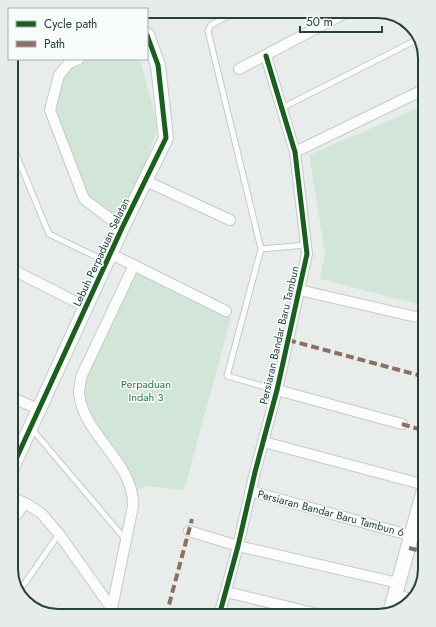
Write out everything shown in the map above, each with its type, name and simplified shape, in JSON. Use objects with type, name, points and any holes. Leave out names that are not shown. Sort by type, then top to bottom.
[{"type":"street","points":[[239,69],[336,18]]},
{"type":"street","name":"Lebuh Perpaduan Selatan","points":[[18,454],[122,228],[166,138],[158,65],[148,40]]},
{"type":"street","name":"Persiaran Bandar Baru Tambun","points":[[221,609],[277,390],[307,254],[295,152],[266,56]]},
{"type":"street","points":[[68,61],[59,75],[50,110],[84,199],[122,228]]},
{"type":"street","points":[[295,152],[418,92]]},
{"type":"street","points":[[146,181],[230,220]]},
{"type":"street","points":[[109,258],[134,265],[226,311]]},
{"type":"street","points":[[113,609],[133,506],[133,492],[128,478],[91,424],[79,393],[81,377],[134,265]]},
{"type":"street","points":[[18,272],[86,307]]},
{"type":"street","points":[[299,290],[418,317]]},
{"type":"street","points":[[277,390],[402,424]]},
{"type":"street","points":[[18,400],[38,409]]},
{"type":"street","points":[[264,442],[418,486]]},
{"type":"street","name":"Persiaran Bandar Baru Tambun 6","points":[[250,491],[412,536]]},
{"type":"street","points":[[18,500],[41,513],[59,534],[109,609]]},
{"type":"street","points":[[18,512],[25,503]]},
{"type":"street","points":[[392,606],[418,514]]},
{"type":"street","points":[[189,531],[238,546],[397,589],[407,596]]},
{"type":"street","points":[[226,592],[300,609]]},
{"type":"lane","points":[[224,18],[211,25],[208,31],[261,249],[227,376],[277,390]]},
{"type":"lane","points":[[282,108],[414,41]]},
{"type":"lane","points":[[18,159],[49,234],[109,258]]},
{"type":"lane","points":[[261,249],[306,245]]},
{"type":"lane","points":[[30,427],[126,540]]},
{"type":"lane","points":[[22,587],[59,534]]},
{"type":"lane","points":[[275,609],[277,603]]},
{"type":"green space","points":[[76,60],[137,60],[141,63],[158,127],[122,228],[84,199],[50,110],[69,63]]},
{"type":"green space","points":[[418,108],[418,304],[320,279],[325,253],[309,155]]},
{"type":"green space","name":"Perpaduan Indah 3","points":[[134,265],[231,318],[184,490],[148,486],[133,492],[84,409],[81,377]]},
{"type":"marked path","points":[[288,340],[418,375]]},
{"type":"marked path","points":[[402,424],[418,429]]},
{"type":"marked path","points":[[168,609],[192,519]]},
{"type":"marked path","points":[[409,548],[418,550]]},
{"type":"cycle path","points":[[18,455],[122,228],[166,138],[158,65],[148,38]]},
{"type":"cycle path","points":[[221,609],[277,390],[307,254],[295,152],[266,56]]}]
